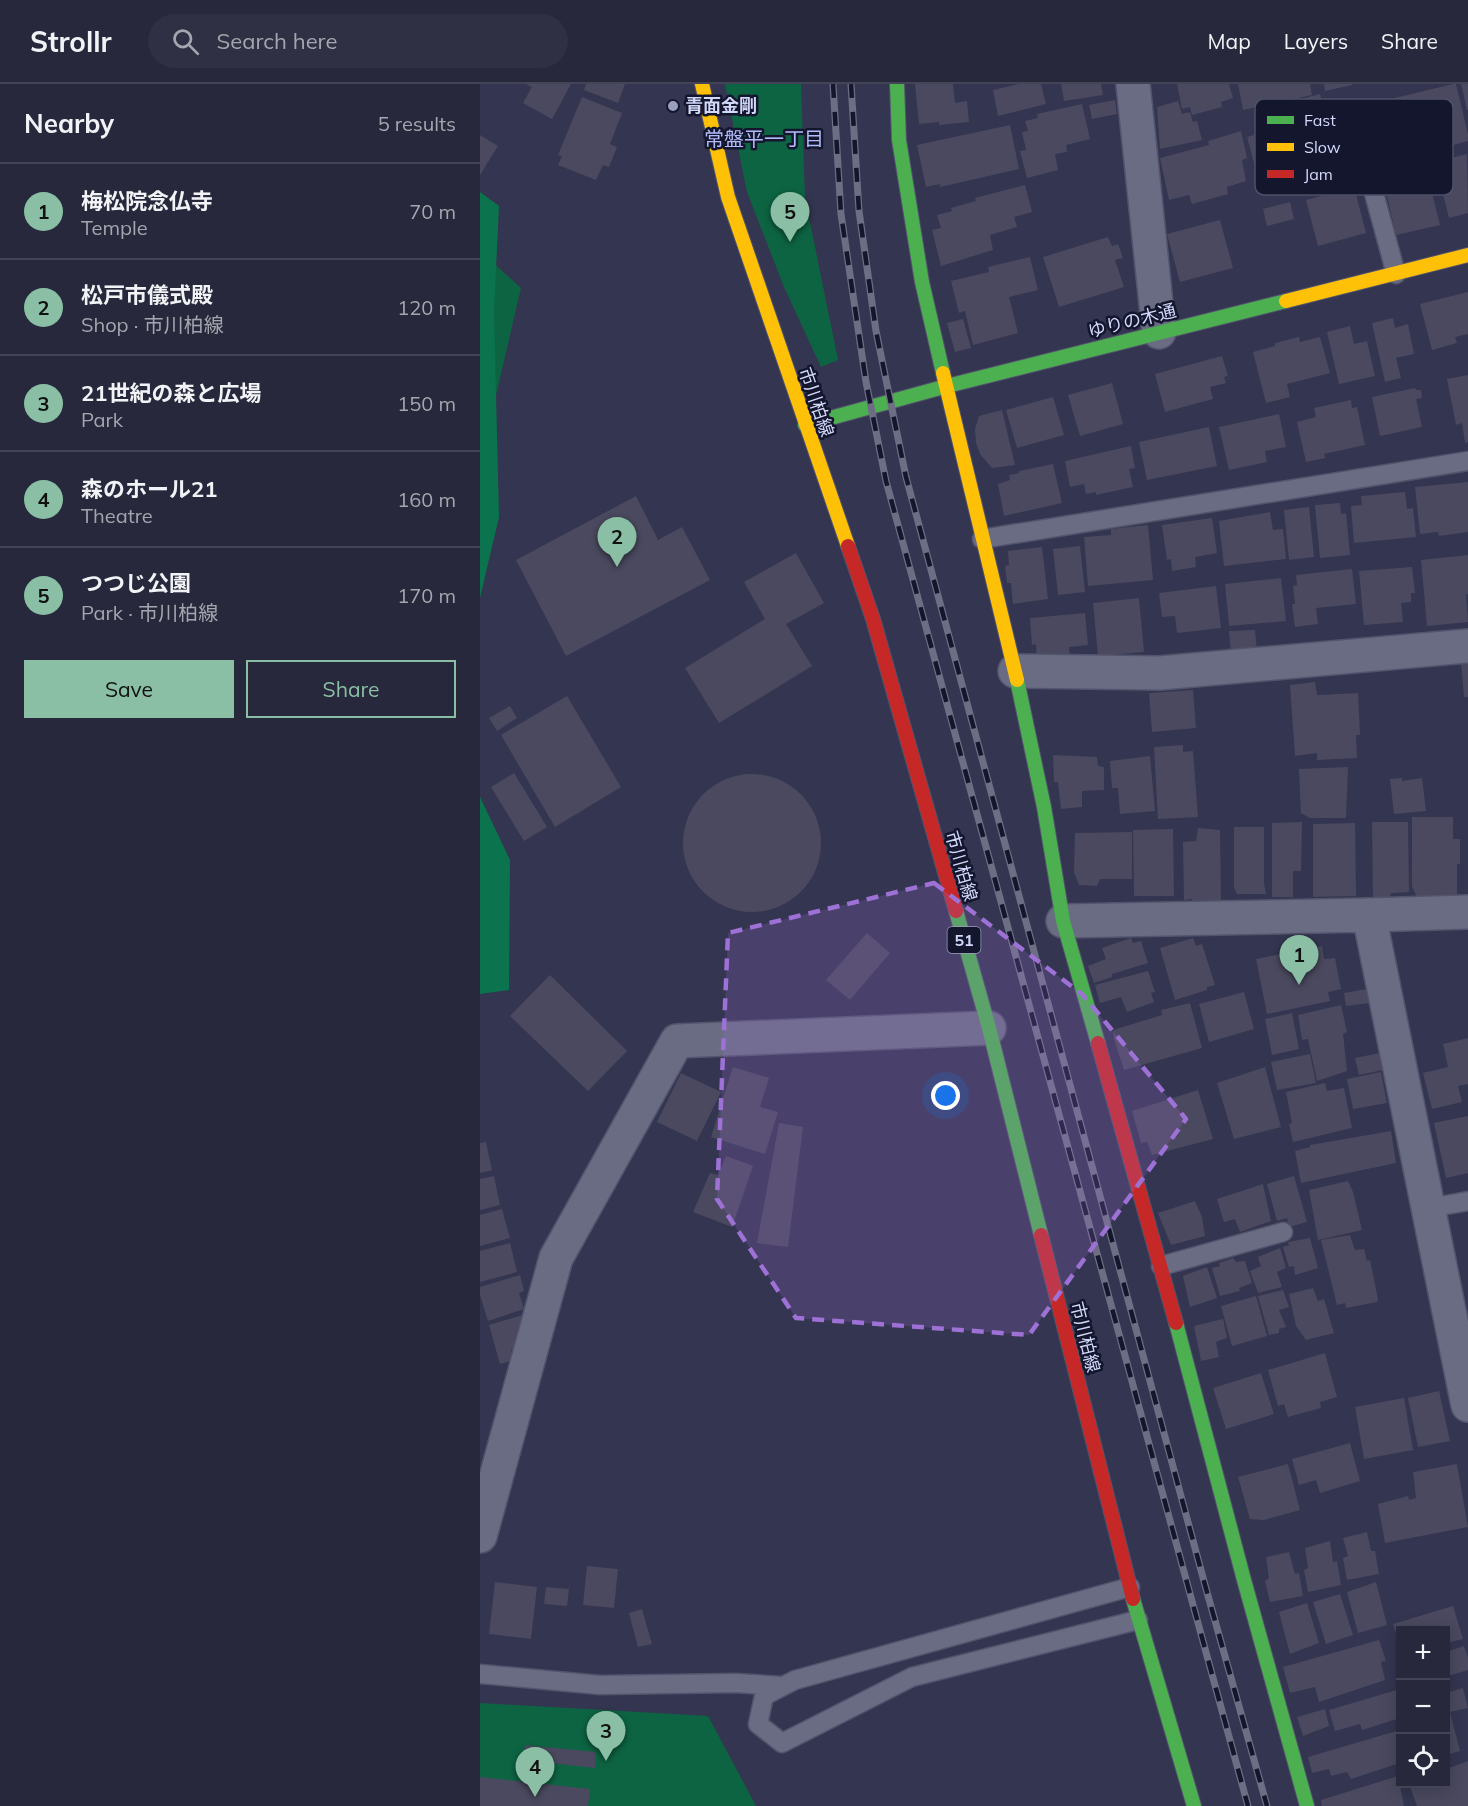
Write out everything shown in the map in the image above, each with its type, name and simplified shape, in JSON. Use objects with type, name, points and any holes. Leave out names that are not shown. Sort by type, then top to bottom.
[{"type":"street","name":"市川柏線","points":[[702,84],[728,197],[873,619],[989,1028],[1138,1620],[1194,1806]]},
{"type":"street","points":[[897,84],[899,140],[922,282],[1015,671],[1044,807],[1063,921],[1161,1266],[1244,1580],[1307,1806]]},
{"type":"street","points":[[1133,84],[1159,332]]},
{"type":"street","name":"ゆりの木通","points":[[805,425],[947,386],[1468,255]]},
{"type":"street","points":[[1015,671],[1160,673],[1468,646]]},
{"type":"street","points":[[1063,921],[1468,912]]},
{"type":"street","points":[[1369,915],[1468,1406]]},
{"type":"street","points":[[480,1536],[556,1258],[677,1041],[989,1028]]},
{"type":"lane","points":[[1374,195],[1396,274]]},
{"type":"lane","points":[[982,539],[1468,461]]},
{"type":"lane","points":[[1429,1208],[1468,1201]]},
{"type":"lane","points":[[1161,1266],[1282,1232]]},
{"type":"lane","points":[[1130,1587],[795,1680],[764,1696],[758,1724],[782,1743],[912,1677],[1138,1620]]},
{"type":"lane","points":[[480,1674],[600,1685],[736,1683],[783,1686]]},
{"type":"highlighted area","points":[[934,883],[1082,994],[1186,1119],[1029,1335],[796,1318],[717,1199],[728,933]]},
{"type":"green space","points":[[725,84],[801,84],[805,198],[838,360],[821,367],[784,287],[747,192]]},
{"type":"green space","points":[[480,192],[499,206],[494,311],[499,517],[480,598]]},
{"type":"green space","points":[[480,251],[521,288],[480,464]]},
{"type":"green space","points":[[480,797],[510,860],[509,990],[480,994]]},
{"type":"green space","points":[[480,1703],[708,1716],[756,1806],[480,1806]]},
{"type":"building","points":[[526,84],[571,84],[552,119],[523,103],[532,87]]},
{"type":"building","points":[[586,84],[625,84],[618,103],[584,90]]},
{"type":"building","points":[[915,84],[953,84],[955,103],[967,101],[969,122],[919,124]]},
{"type":"building","points":[[1019,84],[1041,84],[1046,104],[998,116],[993,90]]},
{"type":"building","points":[[1061,84],[1101,84],[1103,95],[1064,101]]},
{"type":"building","points":[[1177,84],[1229,84],[1233,98],[1221,102],[1222,107],[1192,115],[1190,107],[1182,109]]},
{"type":"building","points":[[1238,84],[1310,84],[1312,95],[1294,99],[1255,99],[1255,107],[1243,110]]},
{"type":"building","points":[[1324,84],[1352,84],[1352,85],[1325,91]]},
{"type":"building","points":[[1456,84],[1468,141],[1453,145],[1453,99],[1391,99]]},
{"type":"building","points":[[1461,84],[1468,84],[1468,110],[1467,110]]},
{"type":"building","points":[[1320,94],[1321,99],[1301,99]]},
{"type":"building","points":[[582,97],[622,113],[610,144],[617,147],[609,167],[603,165],[596,180],[558,165],[562,156],[558,155]]},
{"type":"building","points":[[1115,100],[1117,114],[1092,119],[1089,105]]},
{"type":"building","points":[[1178,101],[1182,114],[1190,112],[1193,122],[1197,121],[1202,140],[1160,149],[1157,107]]},
{"type":"building","points":[[1082,104],[1090,139],[1066,145],[1067,152],[1055,154],[1058,170],[1027,178],[1020,151],[1026,150],[1022,132],[1028,131],[1025,121],[1038,118],[1037,114]]},
{"type":"building","points":[[1010,125],[1019,169],[940,187],[940,184],[926,187],[917,145]]},
{"type":"building","points":[[1241,131],[1247,158],[1242,160],[1246,181],[1227,187],[1228,194],[1192,204],[1189,195],[1169,200],[1160,158],[1209,145],[1208,141]]},
{"type":"building","points":[[480,135],[498,146],[480,175]]},
{"type":"building","points":[[1255,135],[1255,166],[1247,137]]},
{"type":"building","points":[[1467,154],[1468,213],[1449,218],[1443,195],[1453,195],[1453,158]]},
{"type":"building","points":[[1025,185],[1032,212],[1014,217],[1017,227],[990,235],[993,250],[941,266],[932,230],[941,228],[937,215],[952,211],[951,208],[976,201],[975,198]]},
{"type":"building","points":[[1324,195],[1356,195],[1366,233],[1318,246],[1306,200]]},
{"type":"building","points":[[1387,195],[1432,195],[1440,225],[1396,235]]},
{"type":"building","points":[[1290,202],[1294,219],[1267,226],[1263,209]]},
{"type":"building","points":[[1220,220],[1233,268],[1180,282],[1167,234]]},
{"type":"building","points":[[1108,237],[1112,246],[1118,244],[1123,258],[1115,260],[1124,287],[1059,307],[1043,257]]},
{"type":"building","points":[[1030,257],[1038,290],[1009,297],[1018,333],[973,345],[965,311],[959,313],[951,281],[989,272],[988,267]]},
{"type":"building","points":[[1468,292],[1468,334],[1455,337],[1457,343],[1432,350],[1420,304]]},
{"type":"building","points":[[1393,318],[1395,328],[1408,324],[1414,354],[1396,358],[1401,378],[1385,382],[1372,323]]},
{"type":"building","points":[[963,319],[971,348],[955,352],[947,323]]},
{"type":"building","points":[[1350,326],[1354,344],[1367,341],[1375,376],[1339,384],[1327,332]]},
{"type":"building","points":[[1299,337],[1300,342],[1320,337],[1330,373],[1287,384],[1290,397],[1266,403],[1253,352]]},
{"type":"building","points":[[1222,356],[1228,376],[1224,377],[1226,383],[1210,387],[1213,399],[1165,412],[1155,374]]},
{"type":"building","points":[[1468,375],[1468,442],[1465,443],[1462,423],[1456,425],[1447,379]]},
{"type":"building","points":[[1112,383],[1123,424],[1080,436],[1068,395]]},
{"type":"building","points":[[1415,388],[1421,390],[1422,398],[1416,399],[1422,427],[1380,436],[1372,397]]},
{"type":"building","points":[[1053,397],[1064,435],[1017,448],[1006,410]]},
{"type":"building","points":[[1351,400],[1352,408],[1357,407],[1365,445],[1324,454],[1325,458],[1306,462],[1297,422],[1316,417],[1314,408]]},
{"type":"building","points":[[1002,410],[1015,465],[992,468],[980,454],[975,429],[979,416]]},
{"type":"building","points":[[1279,414],[1286,447],[1265,451],[1267,462],[1229,470],[1219,427]]},
{"type":"building","points":[[1209,427],[1217,466],[1147,480],[1139,442]]},
{"type":"building","points":[[1131,446],[1135,468],[1129,469],[1133,487],[1096,495],[1096,492],[1086,494],[1084,484],[1070,487],[1065,461]]},
{"type":"building","points":[[1053,464],[1062,503],[1004,516],[998,484],[1010,480],[1009,475],[1019,473],[1019,471]]},
{"type":"building","points":[[1468,482],[1468,532],[1439,536],[1438,532],[1420,534],[1415,487]]},
{"type":"building","points":[[1405,492],[1407,509],[1413,508],[1416,537],[1354,543],[1351,506],[1362,505],[1361,496]]},
{"type":"building","points":[[636,496],[658,540],[682,527],[710,580],[566,656],[516,560]]},
{"type":"building","points":[[1340,503],[1341,514],[1346,513],[1350,555],[1320,558],[1315,505]]},
{"type":"building","points":[[1309,507],[1314,557],[1289,560],[1284,510]]},
{"type":"building","points":[[1270,512],[1273,530],[1283,529],[1286,559],[1224,566],[1219,521]]},
{"type":"building","points":[[1212,518],[1217,553],[1195,557],[1196,567],[1172,571],[1171,559],[1167,560],[1162,525]]},
{"type":"building","points":[[1148,525],[1153,580],[1088,586],[1084,537],[1111,535],[1111,529]]},
{"type":"building","points":[[1080,546],[1085,592],[1058,595],[1053,549]]},
{"type":"building","points":[[1042,547],[1048,599],[1013,604],[1011,583],[1007,583],[1005,566],[1009,565],[1008,551]]},
{"type":"building","points":[[796,553],[824,603],[786,624],[812,666],[719,723],[685,668],[765,619],[744,582]]},
{"type":"building","points":[[1468,555],[1468,594],[1466,594],[1468,622],[1427,626],[1421,560]]},
{"type":"building","points":[[1412,567],[1415,593],[1411,593],[1411,602],[1401,603],[1403,622],[1364,625],[1359,571]]},
{"type":"building","points":[[1352,569],[1356,604],[1316,608],[1318,624],[1295,627],[1292,604],[1295,604],[1293,586],[1297,585],[1296,575]]},
{"type":"building","points":[[1281,578],[1286,621],[1229,626],[1225,584]]},
{"type":"building","points":[[1216,586],[1221,628],[1177,633],[1175,616],[1162,617],[1159,593]]},
{"type":"building","points":[[1139,598],[1144,652],[1098,656],[1093,603]]},
{"type":"building","points":[[1085,613],[1088,645],[1069,647],[1070,657],[1037,660],[1036,644],[1032,645],[1030,618]]},
{"type":"building","points":[[1255,630],[1257,652],[1231,654],[1229,631]]},
{"type":"building","points":[[1468,660],[1468,697],[1464,697],[1461,661]]},
{"type":"building","points":[[1315,682],[1317,695],[1358,693],[1360,735],[1356,735],[1357,758],[1317,760],[1317,753],[1295,756],[1290,685]]},
{"type":"building","points":[[1193,690],[1196,728],[1152,732],[1149,693]]},
{"type":"building","points":[[567,696],[621,787],[555,827],[501,735]]},
{"type":"building","points":[[510,706],[517,718],[497,731],[489,718]]},
{"type":"building","points":[[1183,745],[1183,752],[1193,751],[1198,817],[1158,819],[1154,747]]},
{"type":"building","points":[[1053,755],[1097,757],[1098,766],[1104,767],[1104,790],[1082,791],[1082,807],[1061,809],[1058,782],[1054,782]]},
{"type":"building","points":[[1150,756],[1155,811],[1120,814],[1118,788],[1112,788],[1110,761]]},
{"type":"building","points":[[1348,767],[1346,818],[1310,818],[1301,813],[1299,769]]},
{"type":"building","points":[[514,773],[547,827],[524,841],[491,787]]},
{"type":"building","points":[[752,774],[778,779],[801,794],[816,817],[821,843],[816,869],[801,892],[778,907],[752,912],[726,907],[703,892],[688,869],[683,843],[688,817],[703,794],[726,779]]},
{"type":"building","points":[[1402,778],[1402,781],[1422,778],[1426,811],[1394,814],[1390,779]]},
{"type":"building","points":[[1412,817],[1453,817],[1453,839],[1460,839],[1457,898],[1417,898],[1412,886]]},
{"type":"building","points":[[1302,822],[1301,871],[1293,871],[1293,897],[1272,897],[1272,823]]},
{"type":"building","points":[[1372,822],[1408,822],[1409,892],[1391,893],[1390,897],[1373,897]]},
{"type":"building","points":[[1355,823],[1356,896],[1313,897],[1313,824]]},
{"type":"building","points":[[1234,827],[1264,827],[1266,894],[1237,894],[1234,887]]},
{"type":"building","points":[[1198,828],[1220,830],[1221,901],[1184,900],[1183,842],[1196,841]]},
{"type":"building","points":[[1173,829],[1174,896],[1134,896],[1133,830]]},
{"type":"building","points":[[1132,832],[1132,879],[1100,879],[1097,886],[1079,885],[1074,872],[1075,833]]},
{"type":"building","points":[[867,933],[890,953],[850,1000],[826,980]]},
{"type":"building","points":[[1131,938],[1133,943],[1141,941],[1148,963],[1112,974],[1112,977],[1094,983],[1088,966],[1106,959],[1102,948]]},
{"type":"building","points":[[1193,938],[1196,946],[1202,944],[1215,985],[1207,987],[1207,990],[1175,1000],[1160,948]]},
{"type":"building","points":[[1322,946],[1324,959],[1335,958],[1341,989],[1328,992],[1330,1001],[1267,1014],[1256,959]]},
{"type":"building","points":[[1148,971],[1155,992],[1151,993],[1154,1002],[1127,1012],[1121,997],[1100,1003],[1095,985]]},
{"type":"building","points":[[550,975],[627,1051],[588,1091],[510,1016]]},
{"type":"building","points":[[1367,989],[1369,1003],[1346,1006],[1344,993]]},
{"type":"building","points":[[1244,992],[1254,1029],[1209,1042],[1199,1004]]},
{"type":"building","points":[[1190,1003],[1202,1048],[1124,1070],[1113,1030],[1162,1015],[1161,1010]]},
{"type":"building","points":[[1341,1005],[1347,1032],[1343,1034],[1347,1071],[1317,1081],[1308,1039],[1302,1040],[1298,1015]]},
{"type":"building","points":[[1292,1013],[1299,1049],[1272,1055],[1265,1019]]},
{"type":"building","points":[[1468,1038],[1468,1084],[1458,1086],[1462,1102],[1432,1109],[1423,1073],[1448,1067],[1443,1044]]},
{"type":"building","points":[[1380,1053],[1383,1070],[1359,1075],[1355,1058]]},
{"type":"building","points":[[1310,1054],[1316,1083],[1277,1090],[1271,1062]]},
{"type":"building","points":[[733,1067],[769,1078],[760,1107],[778,1112],[765,1154],[711,1137]]},
{"type":"building","points":[[1265,1067],[1281,1127],[1234,1139],[1217,1083]]},
{"type":"building","points":[[1381,1072],[1387,1103],[1353,1109],[1347,1079]]},
{"type":"building","points":[[681,1073],[721,1092],[697,1141],[657,1122]]},
{"type":"building","points":[[1325,1083],[1327,1091],[1344,1088],[1352,1128],[1293,1142],[1286,1092]]},
{"type":"building","points":[[1198,1090],[1213,1139],[1152,1155],[1147,1142],[1141,1143],[1132,1111]]},
{"type":"building","points":[[1468,1116],[1468,1173],[1446,1178],[1434,1123]]},
{"type":"building","points":[[779,1123],[803,1127],[788,1247],[757,1243]]},
{"type":"building","points":[[1391,1131],[1396,1163],[1301,1183],[1295,1151],[1310,1147],[1310,1145]]},
{"type":"building","points":[[486,1142],[492,1170],[480,1173],[480,1143]]},
{"type":"building","points":[[726,1156],[753,1166],[732,1227],[693,1212],[710,1173],[718,1175]]},
{"type":"building","points":[[494,1176],[500,1205],[480,1210],[480,1179]]},
{"type":"building","points":[[1294,1176],[1307,1222],[1289,1227],[1287,1218],[1277,1221],[1267,1184]]},
{"type":"building","points":[[1348,1181],[1362,1230],[1318,1240],[1309,1190]]},
{"type":"building","points":[[1263,1184],[1271,1221],[1240,1232],[1235,1219],[1224,1222],[1217,1199]]},
{"type":"building","points":[[1195,1201],[1202,1217],[1205,1236],[1171,1245],[1158,1213]]},
{"type":"building","points":[[502,1209],[510,1238],[480,1246],[480,1215]]},
{"type":"building","points":[[1350,1235],[1355,1250],[1364,1249],[1367,1261],[1370,1260],[1378,1299],[1377,1302],[1346,1308],[1345,1303],[1337,1305],[1321,1240]]},
{"type":"building","points":[[1310,1238],[1318,1268],[1295,1275],[1294,1266],[1289,1267],[1283,1247],[1289,1245],[1288,1242]]},
{"type":"building","points":[[510,1243],[517,1272],[480,1282],[480,1251]]},
{"type":"building","points":[[1280,1248],[1286,1268],[1277,1272],[1282,1287],[1258,1293],[1250,1271],[1261,1266],[1258,1257]]},
{"type":"building","points":[[1233,1258],[1236,1262],[1245,1261],[1252,1283],[1239,1288],[1240,1291],[1220,1296],[1212,1268]]},
{"type":"building","points":[[1207,1267],[1217,1298],[1190,1307],[1183,1276]]},
{"type":"building","points":[[520,1275],[524,1291],[519,1293],[524,1309],[488,1321],[480,1295],[480,1287]]},
{"type":"building","points":[[1313,1288],[1318,1301],[1324,1299],[1334,1333],[1306,1340],[1296,1326],[1289,1294]]},
{"type":"building","points":[[1283,1290],[1289,1307],[1279,1310],[1286,1327],[1279,1329],[1279,1333],[1269,1335],[1258,1296]]},
{"type":"building","points":[[1256,1296],[1267,1336],[1232,1346],[1221,1306]]},
{"type":"building","points":[[523,1315],[527,1331],[517,1334],[521,1347],[511,1350],[514,1360],[500,1364],[489,1325]]},
{"type":"building","points":[[1223,1319],[1227,1338],[1216,1342],[1219,1357],[1201,1361],[1194,1326]]},
{"type":"building","points":[[1325,1353],[1337,1397],[1320,1402],[1321,1408],[1288,1417],[1284,1404],[1278,1406],[1268,1370]]},
{"type":"building","points":[[1261,1373],[1274,1414],[1226,1429],[1213,1388]]},
{"type":"building","points":[[1439,1391],[1450,1441],[1418,1447],[1408,1398]]},
{"type":"building","points":[[1404,1398],[1413,1450],[1364,1459],[1355,1407]]},
{"type":"building","points":[[1350,1443],[1360,1481],[1320,1493],[1316,1480],[1299,1485],[1292,1459]]},
{"type":"building","points":[[1288,1464],[1300,1510],[1264,1520],[1250,1519],[1238,1477]]},
{"type":"building","points":[[1457,1464],[1468,1527],[1385,1543],[1378,1504],[1408,1496],[1409,1500],[1416,1498],[1413,1472]]},
{"type":"building","points":[[1367,1532],[1371,1551],[1375,1551],[1379,1574],[1347,1580],[1343,1558],[1348,1556],[1343,1538]]},
{"type":"building","points":[[1330,1541],[1333,1562],[1337,1561],[1341,1585],[1308,1592],[1304,1570],[1308,1568],[1305,1548]]},
{"type":"building","points":[[1289,1552],[1295,1574],[1299,1573],[1303,1596],[1270,1602],[1265,1581],[1269,1578],[1266,1557]]},
{"type":"building","points":[[587,1566],[618,1569],[614,1608],[583,1605]]},
{"type":"building","points":[[495,1582],[537,1587],[531,1639],[489,1634]]},
{"type":"building","points":[[1376,1582],[1387,1625],[1358,1633],[1347,1592]]},
{"type":"building","points":[[546,1587],[569,1589],[567,1606],[544,1604]]},
{"type":"building","points":[[1340,1594],[1353,1635],[1326,1644],[1313,1602]]},
{"type":"building","points":[[1307,1603],[1319,1643],[1290,1654],[1279,1612]]},
{"type":"building","points":[[1453,1606],[1463,1639],[1450,1642],[1450,1626],[1396,1626],[1396,1633],[1393,1624]]},
{"type":"building","points":[[642,1609],[652,1644],[638,1647],[629,1613]]},
{"type":"building","points":[[1379,1640],[1386,1661],[1381,1662],[1385,1680],[1319,1702],[1315,1687],[1290,1693],[1283,1667]]},
{"type":"building","points":[[1464,1646],[1468,1658],[1468,1670],[1450,1675],[1450,1651]]},
{"type":"building","points":[[1463,1688],[1468,1708],[1450,1712],[1450,1692]]},
{"type":"building","points":[[1396,1690],[1396,1719],[1362,1730],[1360,1724],[1335,1731],[1329,1710]]},
{"type":"building","points":[[1325,1709],[1329,1726],[1303,1736],[1297,1717]]},
{"type":"building","points":[[1450,1712],[1460,1751],[1450,1754]]},
{"type":"building","points":[[1396,1731],[1396,1764],[1351,1779],[1347,1772],[1331,1776],[1329,1769],[1312,1773],[1308,1757]]},
{"type":"building","points":[[525,1745],[596,1752],[595,1768],[523,1760]]},
{"type":"building","points":[[1468,1761],[1468,1806],[1417,1806],[1410,1788],[1450,1788],[1450,1768]]},
{"type":"building","points":[[480,1777],[590,1789],[588,1806],[480,1806]]},
{"type":"building","points":[[1396,1777],[1396,1788],[1400,1788],[1404,1806],[1322,1806],[1321,1800]]},
{"type":"railway","points":[[833,84],[841,214],[866,382],[886,481],[1248,1806]]},
{"type":"railway","points":[[851,84],[859,211],[876,331],[906,477],[1205,1585],[1267,1806]]},
{"type":"traffic: fast","points":[[897,84],[899,140],[922,282],[943,373]]},
{"type":"traffic: fast","points":[[805,425],[947,386],[1286,301]]},
{"type":"traffic: fast","points":[[1017,680],[1044,807],[1063,921],[1098,1043]]},
{"type":"traffic: fast","points":[[956,911],[989,1028],[1041,1235]]},
{"type":"traffic: fast","points":[[1176,1323],[1307,1806]]},
{"type":"traffic: fast","points":[[1133,1599],[1194,1806]]},
{"type":"traffic: slow","points":[[702,84],[728,197],[848,546]]},
{"type":"traffic: slow","points":[[1286,301],[1468,255]]},
{"type":"traffic: slow","points":[[943,373],[1017,680]]},
{"type":"traffic: jam","points":[[848,546],[873,619],[956,911]]},
{"type":"traffic: jam","points":[[1098,1043],[1176,1323]]},
{"type":"traffic: jam","points":[[1041,1235],[1133,1599]]},
{"type":"place","name":"青面金剛","points":[[673,106]]},
{"type":"place","name":"つつじ公園","points":[[790,242]]},
{"type":"place","name":"松戸市儀式殿","points":[[617,567]]},
{"type":"place","name":"梅松院念仏寺","points":[[1299,985]]},
{"type":"place","name":"21世紀の森と広場","points":[[606,1761]]},
{"type":"place","name":"森のホール21","points":[[535,1797]]},
{"type":"district","name":"常盤平一丁目","points":[[764,139]]}]
